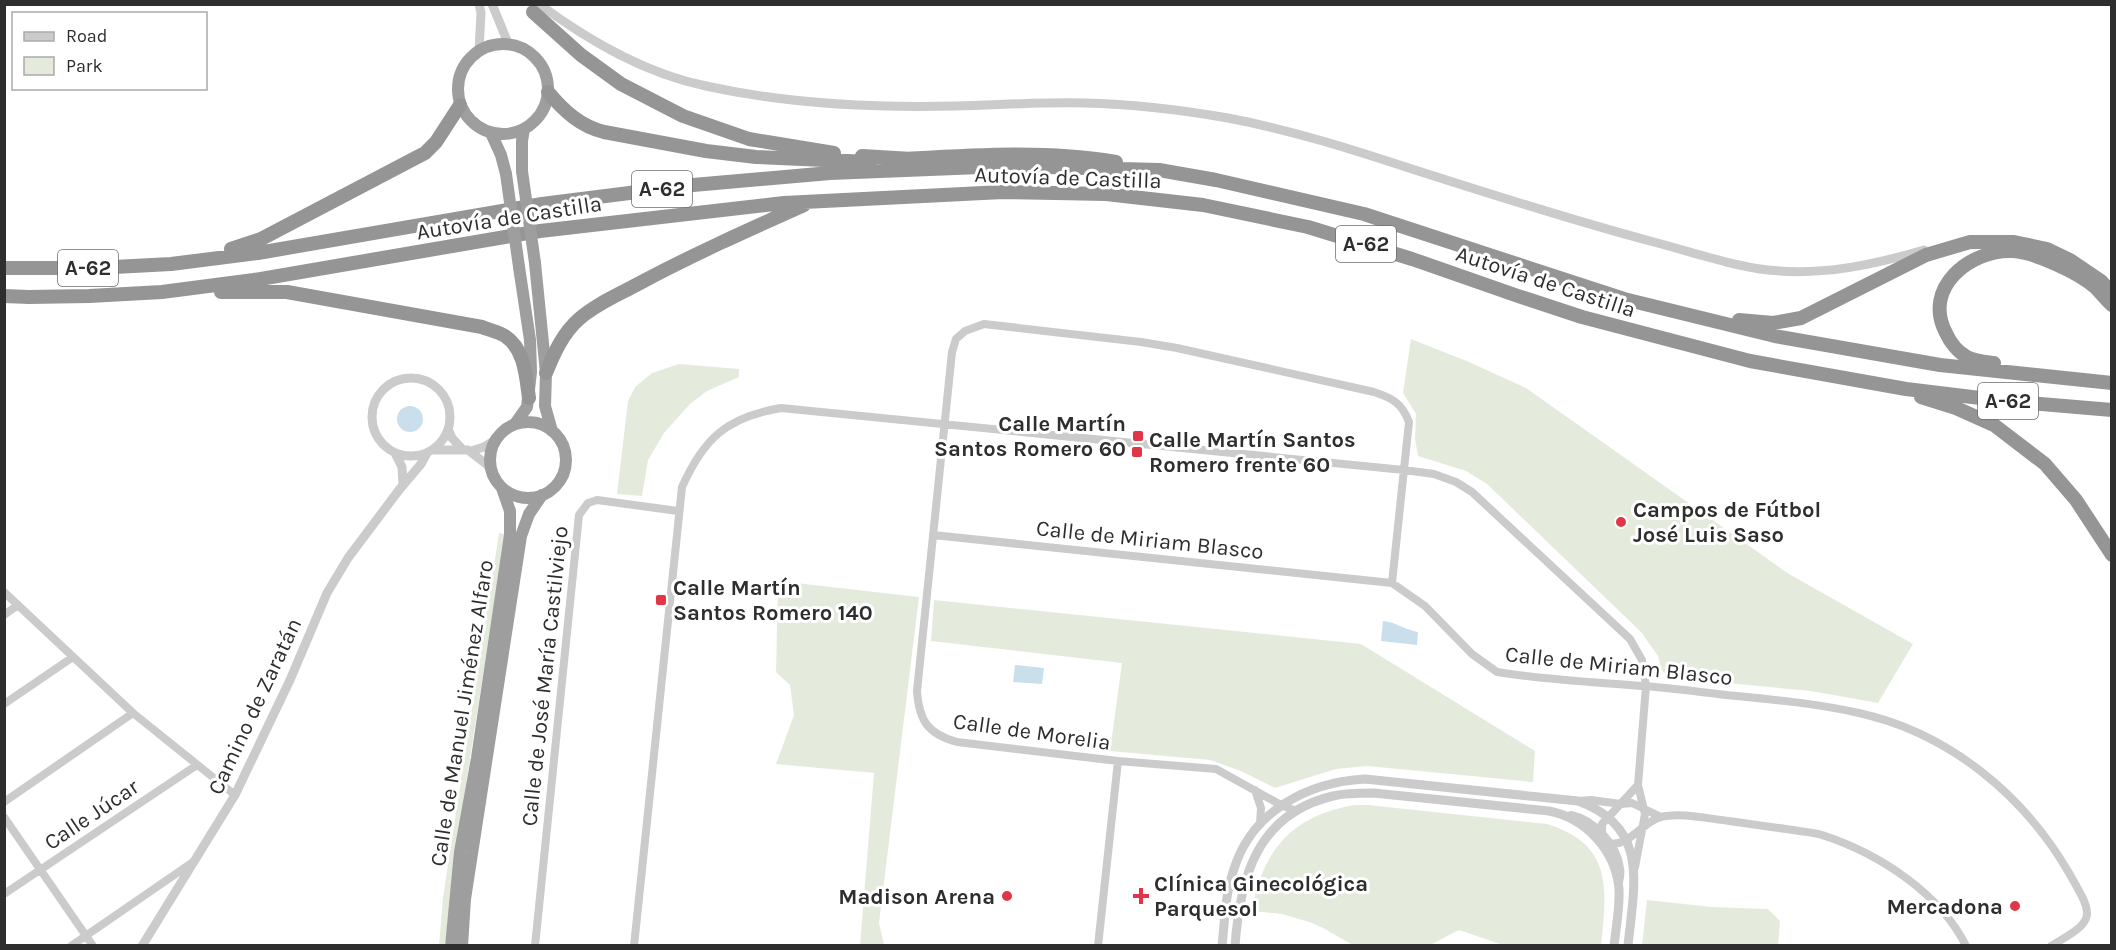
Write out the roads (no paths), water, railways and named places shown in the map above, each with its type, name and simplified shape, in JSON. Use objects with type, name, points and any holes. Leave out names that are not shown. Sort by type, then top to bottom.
[{"type":"highway","points":[[532,7],[581,54],[621,84],[683,116],[740,136],[798,149],[854,156],[914,159]]},
{"type":"highway","points":[[508,44],[522,47],[533,55],[544,72],[548,92],[544,107],[536,120],[524,129],[513,133],[491,133],[478,127],[460,105],[458,81],[469,58],[478,50],[488,46],[508,44]]},
{"type":"highway","points":[[548,92],[573,118],[591,129],[706,151],[807,160],[862,162],[1008,155],[1096,158],[1159,170]]},
{"type":"highway","points":[[165,264],[199,254],[241,247],[261,239],[398,168],[425,153],[436,142],[460,105]]},
{"type":"highway","points":[[524,129],[522,171],[535,263],[546,373],[545,406],[552,431]]},
{"type":"highway","points":[[491,133],[501,154],[506,174],[530,340],[529,398],[526,411],[515,424]]},
{"type":"highway","name":"Autovía de Castilla","points":[[4,268],[96,268],[165,264],[258,253],[542,204],[693,185],[830,173],[1005,166],[1159,170],[1249,187],[1364,214],[1648,305],[1775,336],[1940,365],[2075,381],[2112,383]]},
{"type":"highway","name":"Autovía de Castilla","points":[[4,296],[41,297],[162,292],[254,280],[540,231],[784,203],[1003,192],[1106,194],[1203,205],[1350,239],[1518,296],[1671,342],[1750,362],[1906,389],[2005,401],[2112,410]]},
{"type":"highway","points":[[546,373],[556,349],[566,334],[577,320],[592,308],[683,260],[811,202]]},
{"type":"highway","points":[[1648,305],[1676,306],[1753,322],[1773,323],[1801,318],[1926,255],[1970,242],[2014,242],[2047,249],[2070,260],[2101,281],[2112,293]]},
{"type":"highway","points":[[2075,381],[1968,358],[1949,339],[1943,329],[1939,318],[1941,295],[1952,275],[1979,256],[2013,251],[2045,258],[2094,286],[2112,305]]},
{"type":"highway","points":[[162,292],[287,292],[482,327],[505,336],[516,347],[526,374],[529,398]]},
{"type":"highway","points":[[1906,389],[1925,399],[1956,408],[1994,425],[2045,464],[2076,500],[2112,555]]},
{"type":"highway","points":[[534,422],[552,431],[560,439],[566,460],[564,471],[552,490],[542,495],[521,498],[502,488],[494,479],[490,467],[495,440],[507,428],[515,424],[534,422]]},
{"type":"highway","name":"Calle de Manuel Jiménez Alfaro","points":[[451,945],[460,852],[477,758],[510,535],[510,511],[502,488]]},
{"type":"highway","name":"Calle de Manuel Jiménez Alfaro","points":[[462,945],[465,899],[521,536],[529,514],[542,495]]},
{"type":"street","points":[[478,50],[479,4]]},
{"type":"street","points":[[492,4],[508,44]]},
{"type":"street","points":[[532,7],[614,53],[645,67],[703,86],[775,98],[873,105],[1089,103],[1136,106],[1228,118],[1313,138],[1593,226],[1713,259],[1769,270],[1823,271],[1879,263],[1953,241],[1970,242]]},
{"type":"street","name":"Calle de Morelia","points":[[1296,811],[1216,769],[1118,761],[957,742],[934,733],[927,726],[918,707],[917,691],[944,424],[952,352],[956,339],[965,331],[984,324],[1141,342],[1374,392],[1395,399],[1405,411],[1409,422],[1404,470]]},
{"type":"street","points":[[490,467],[467,450],[452,438],[448,429],[448,405],[435,386],[413,378],[390,383],[375,401],[371,416],[378,438],[388,450],[395,453],[415,456],[430,451],[467,450],[480,449],[495,440]]},
{"type":"street","points":[[634,945],[682,487],[693,462],[704,447],[735,422],[760,411],[781,408],[1404,470],[1434,474],[1456,482],[1488,505],[1630,639],[1642,660],[1646,686],[1638,785],[1645,814],[1635,868],[1628,945]]},
{"type":"street","points":[[430,451],[442,440],[448,429]]},
{"type":"street","name":"Camino de Zaratán","points":[[142,945],[235,795],[290,680],[327,593],[348,558],[430,451]]},
{"type":"street","points":[[395,453],[402,467],[403,485]]},
{"type":"street","points":[[1392,583],[1404,470]]},
{"type":"street","name":"Calle de José María Castilviejo","points":[[535,945],[579,515],[588,503],[597,500],[678,511]]},
{"type":"street","name":"Calle de Miriam Blasco","points":[[933,535],[1392,583],[1425,606],[1473,654],[1497,672],[1806,703],[1861,713],[1916,731],[1953,751],[1976,767],[2020,805],[2060,856],[2085,902],[2088,914],[2079,930],[2051,945]]},
{"type":"street","points":[[4,592],[133,713],[235,795]]},
{"type":"street","points":[[4,615],[18,605]]},
{"type":"street","points":[[4,704],[73,657]]},
{"type":"street","points":[[4,802],[133,713]]},
{"type":"street","points":[[1098,945],[1118,761]]},
{"type":"street","name":"Calle Júcar","points":[[4,894],[197,765]]},
{"type":"street","points":[[1222,945],[1227,896],[1234,867],[1247,842],[1260,824],[1281,805],[1324,784],[1365,779],[1578,801],[1632,803],[1661,817]]},
{"type":"street","points":[[1597,834],[1602,824],[1638,785]]},
{"type":"street","points":[[1255,790],[1261,808],[1260,824]]},
{"type":"street","points":[[1234,945],[1240,897],[1248,867],[1275,827],[1296,811],[1334,796],[1374,793],[1561,813],[1609,843],[1615,844],[1627,839],[1643,825],[1661,817],[1684,816],[1757,824],[1823,835],[1876,857],[1906,877],[1932,900],[1959,932],[1966,945]]},
{"type":"street","points":[[1578,801],[1593,806],[1608,817],[1627,839],[1635,868]]},
{"type":"street","points":[[4,817],[93,945]]},
{"type":"street","points":[[1597,834],[1612,862],[1619,889]]},
{"type":"street","points":[[1609,843],[1620,868],[1614,945]]},
{"type":"street","points":[[71,945],[195,860]]},
{"type":"street","points":[[167,879],[176,883],[176,891]]},
{"type":"water","points":[[410,406],[419,410],[423,419],[419,428],[410,432],[401,428],[397,419],[401,410]]},
{"type":"water","points":[[1383,621],[1418,632],[1417,645],[1381,641]]},
{"type":"water","points":[[1015,665],[1044,668],[1042,684],[1013,682]]},
{"type":"place","name":"Calle Martín Santos Romero 60","points":[[1138,436]]},
{"type":"place","name":"Calle Martín Santos Romero frente 60","points":[[1137,452]]},
{"type":"place","name":"Campos de Fútbol José Luis Saso","points":[[1621,522]]},
{"type":"place","name":"Calle Martín Santos Romero 140","points":[[661,600]]},
{"type":"place","name":"Madison Arena","points":[[1007,896]]},
{"type":"place","name":"Clínica Ginecológica Parquesol","points":[[1141,896]]},
{"type":"place","name":"Mercadona","points":[[2015,906]]}]
